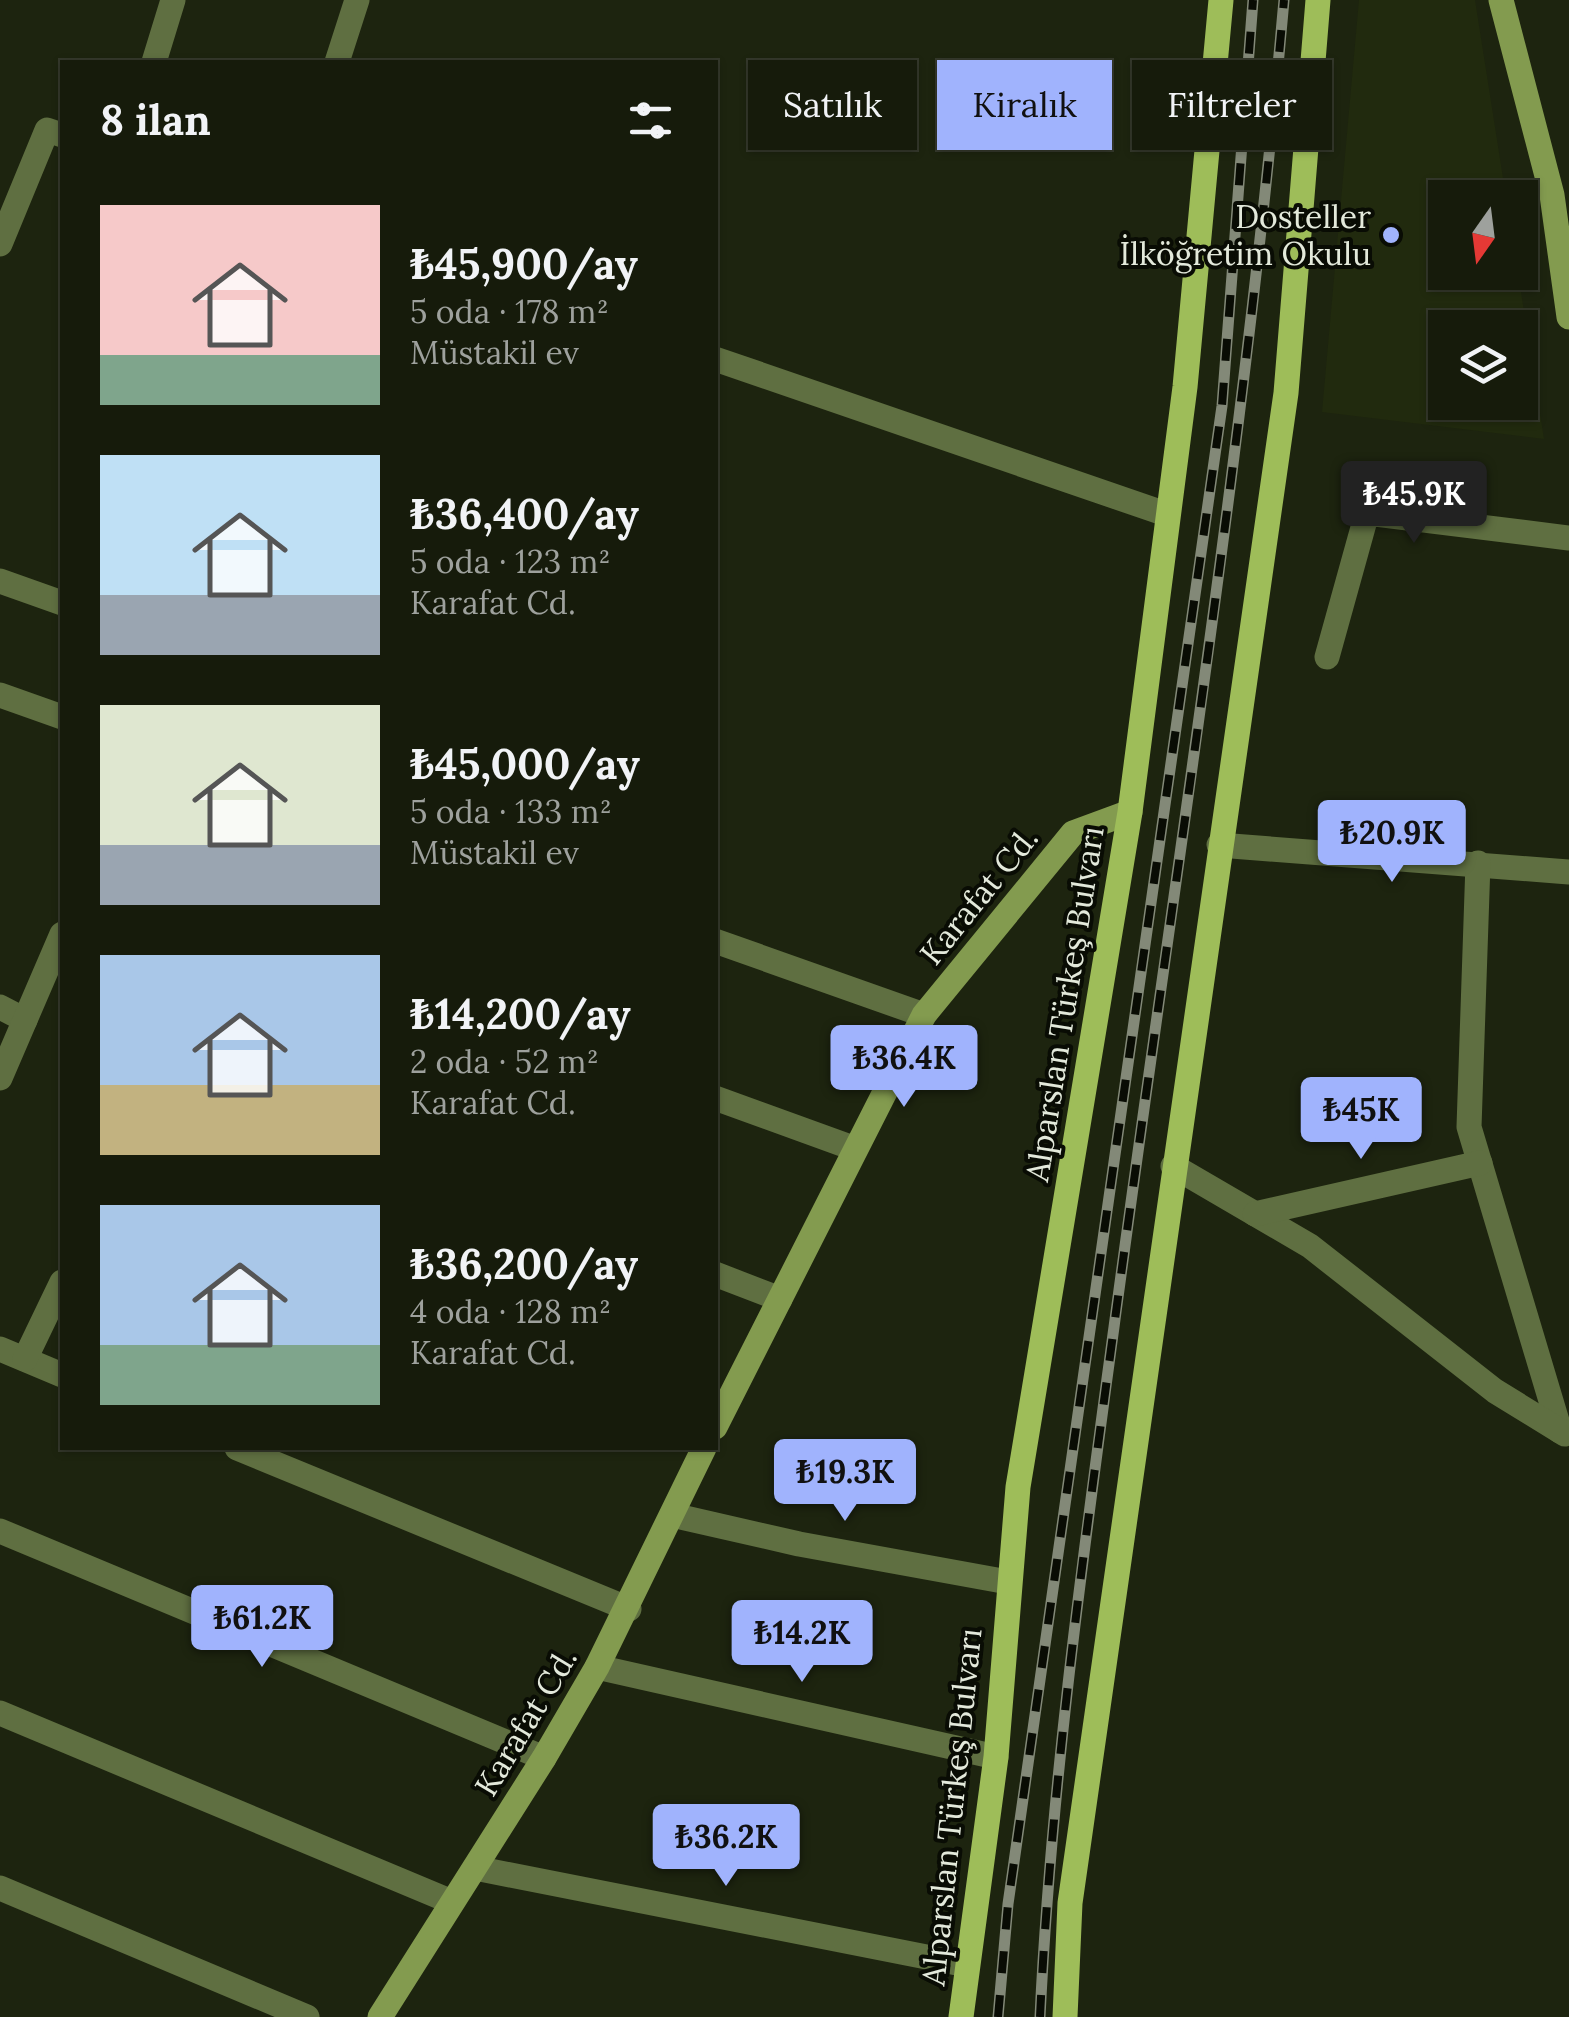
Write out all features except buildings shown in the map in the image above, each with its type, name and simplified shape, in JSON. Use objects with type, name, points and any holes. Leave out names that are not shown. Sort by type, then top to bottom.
[{"type":"main road","name":"Alparslan Türkeş Bulvarı","points":[[961,2017],[996,1757],[1018,1487],[1130,812],[1166,514],[1186,386],[1220,0]]},
{"type":"main road","points":[[1065,2017],[1070,1903],[1286,392],[1318,0]]},
{"type":"main road","points":[[1502,0],[1562,219],[1569,317]]},
{"type":"main road","name":"Karafat Cd.","points":[[718,1421],[924,1014],[1073,833],[1130,812]]},
{"type":"main road","name":"Karafat Cd.","points":[[380,2017],[597,1667],[629,1609],[672,1515],[696,1450]]},
{"type":"street","points":[[155,60],[173,0]]},
{"type":"street","points":[[337,60],[357,0]]},
{"type":"street","points":[[0,244],[47,130],[60,134]]},
{"type":"street","points":[[718,360],[1166,514]]},
{"type":"street","points":[[1327,657],[1367,512],[1569,538]]},
{"type":"street","points":[[0,581],[60,603]]},
{"type":"street","points":[[0,695],[60,715]]},
{"type":"street","points":[[1219,845],[1569,872]]},
{"type":"street","points":[[1478,863],[1469,1127],[1564,1434]]},
{"type":"street","points":[[0,1078],[60,939]]},
{"type":"street","points":[[718,942],[924,1014]]},
{"type":"street","points":[[0,1007],[25,1020]]},
{"type":"street","points":[[718,1099],[853,1148]]},
{"type":"street","points":[[1255,1214],[1480,1164]]},
{"type":"street","points":[[1173,1166],[1310,1246],[1494,1391],[1564,1434]]},
{"type":"street","points":[[718,1275],[780,1299]]},
{"type":"street","points":[[25,1359],[60,1286]]},
{"type":"street","points":[[0,1348],[60,1373]]},
{"type":"street","points":[[243,1450],[629,1609]]},
{"type":"street","points":[[672,1515],[799,1544],[1008,1582]]},
{"type":"street","points":[[0,1531],[544,1758]]},
{"type":"street","points":[[597,1667],[996,1757]]},
{"type":"street","points":[[0,1713],[452,1902]]},
{"type":"street","points":[[475,1868],[966,1965]]},
{"type":"street","points":[[0,1888],[307,2017]]},
{"type":"shaded area","name":"Dosteller İlköğretim Okulu","points":[[1359,0],[1475,0],[1503,180],[1428,180],[1428,290],[1521,290],[1524,310],[1428,310],[1428,420],[1538,420],[1538,401],[1544,439],[1322,412]]},
{"type":"railway","points":[[998,2017],[1008,1904],[1222,406],[1253,0]]},
{"type":"railway","points":[[1040,2017],[1052,1844],[1080,1585],[1229,498],[1284,0]]},
{"type":"place","name":"Dosteller İlköğretim Okulu","points":[[1391,235]]}]
